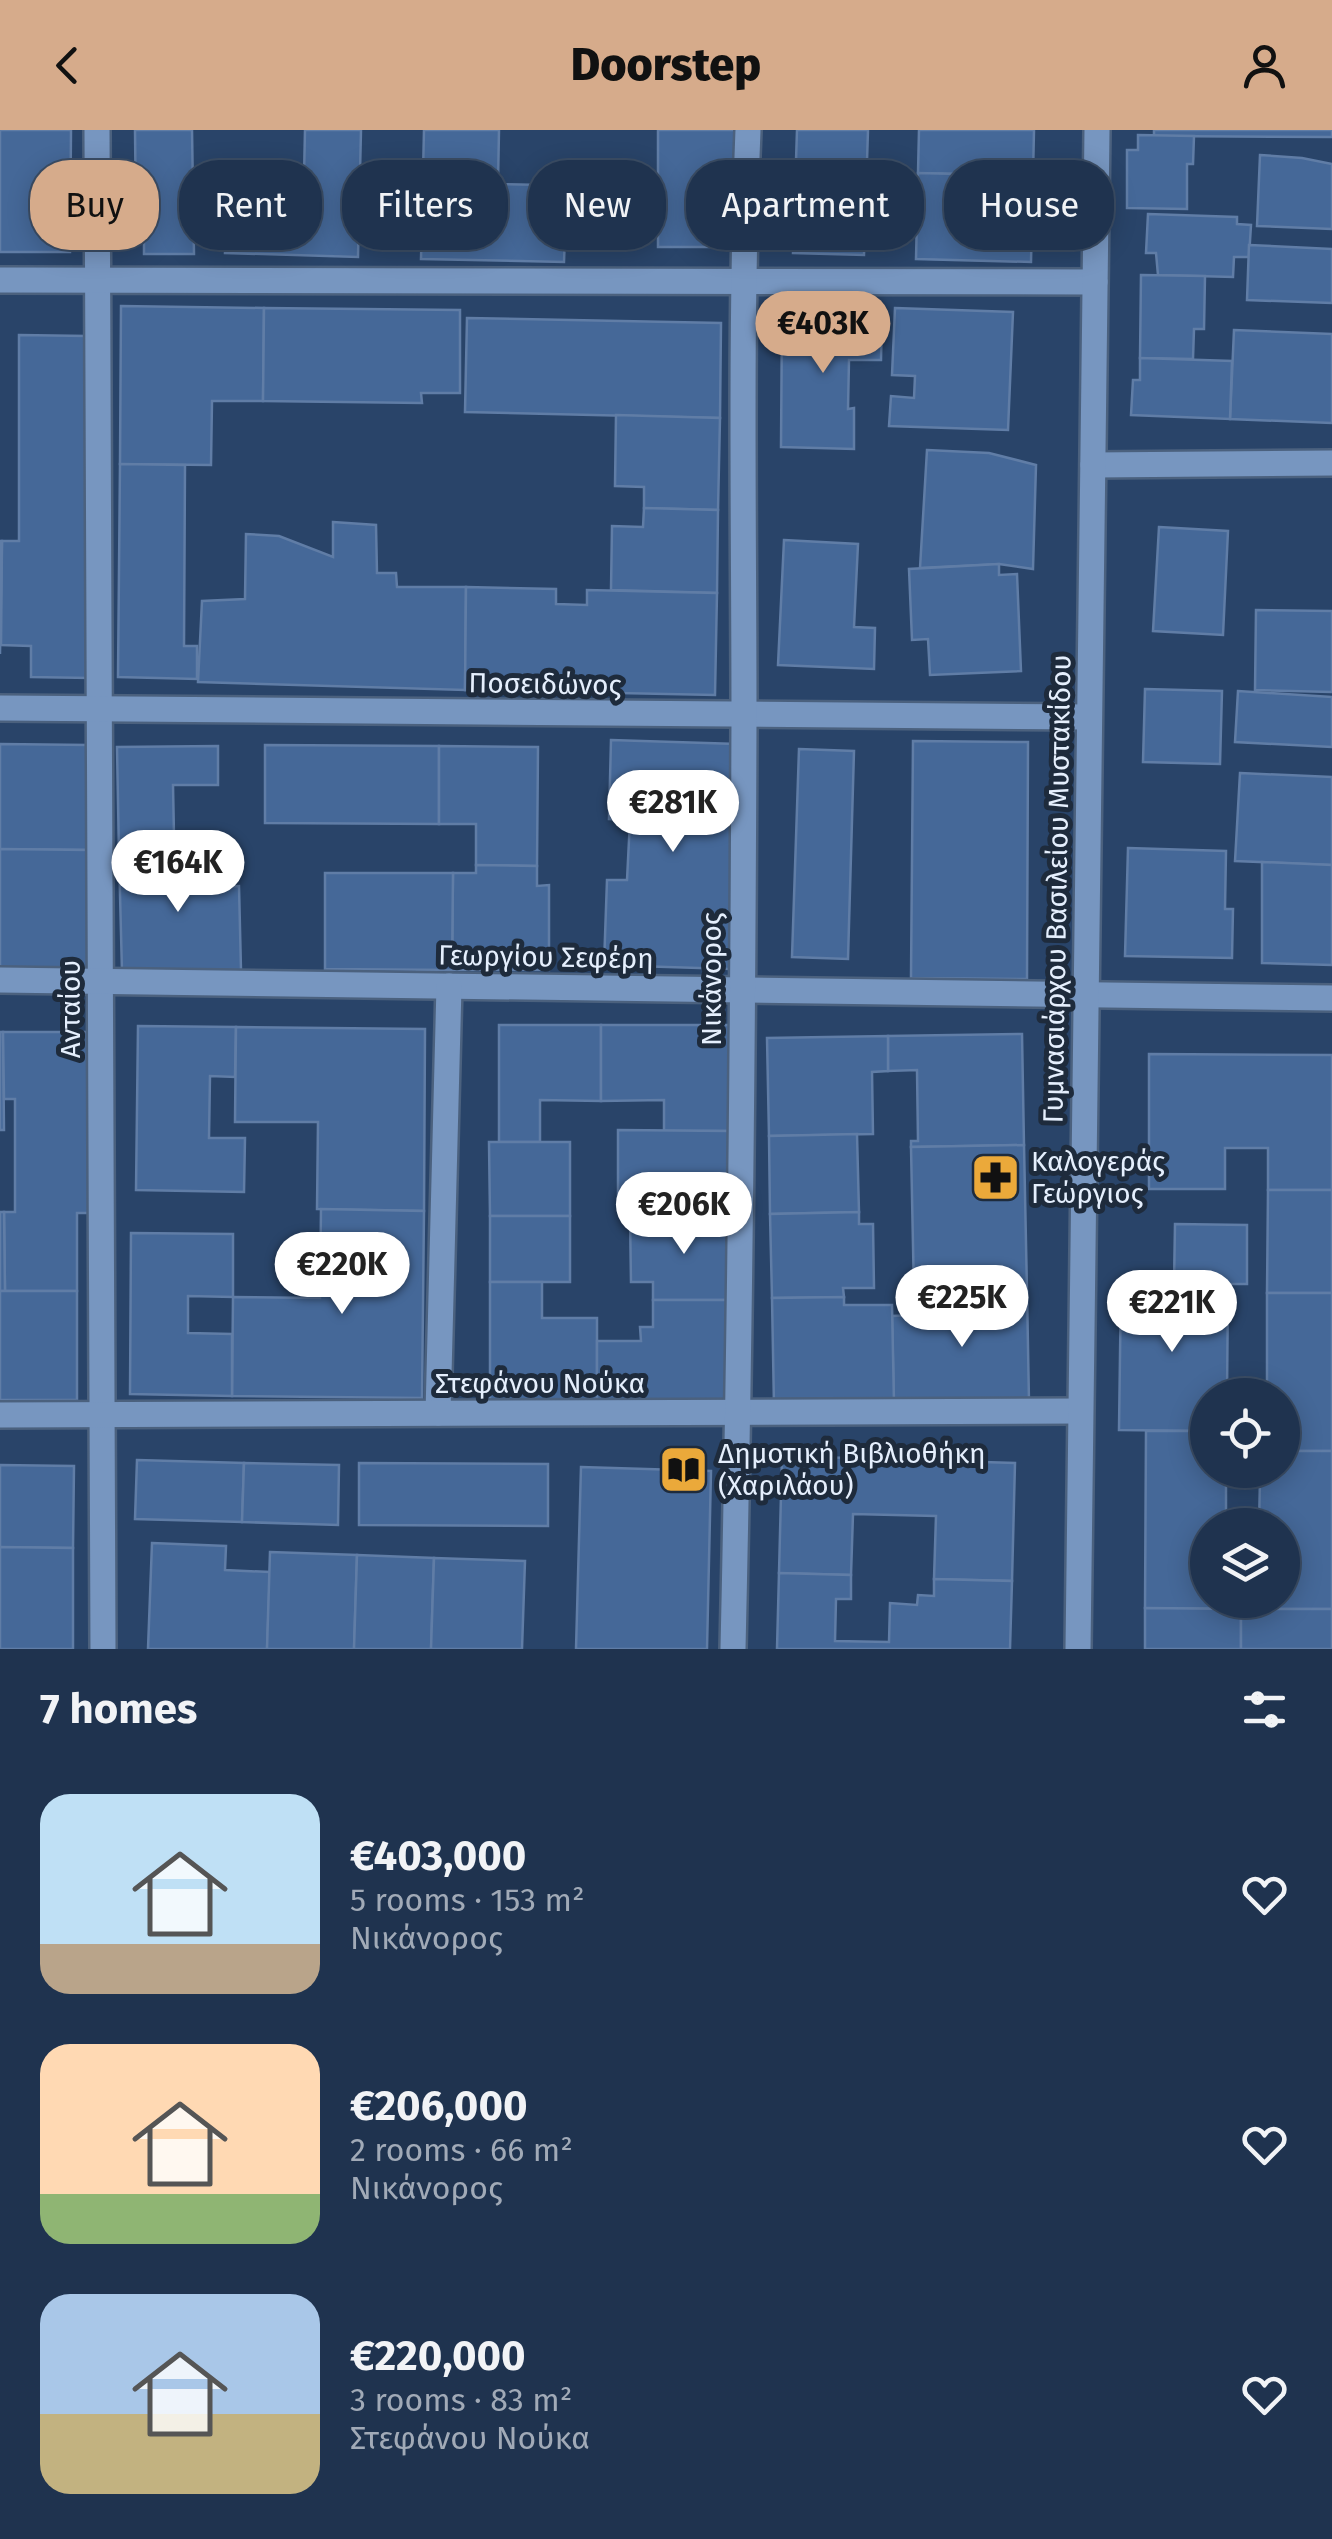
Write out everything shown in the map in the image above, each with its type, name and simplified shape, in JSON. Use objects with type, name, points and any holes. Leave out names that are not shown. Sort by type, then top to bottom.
[{"type":"street","name":"Ανταίου","points":[[97,130],[103,1649]]},
{"type":"street","name":"Νικάνορος","points":[[733,1649],[744,717],[742,282],[748,130]]},
{"type":"street","name":"Γυμνασιάρχου Βασιλείου Μυστακίδου","points":[[1078,1649],[1097,130]]},
{"type":"street","points":[[0,280],[1095,282]]},
{"type":"street","points":[[1092,464],[1332,463]]},
{"type":"street","name":"Ποσειδώνος","points":[[0,708],[1090,717]]},
{"type":"street","name":"Γεωργίου Σεφέρη","points":[[0,980],[1332,998]]},
{"type":"street","points":[[438,1413],[449,986]]},
{"type":"street","name":"Στεφάνου Νούκα","points":[[0,1415],[1080,1411]]},
{"type":"building","points":[[0,130],[71,130],[71,160],[30,160],[30,250],[70,252],[0,252]]},
{"type":"building","points":[[135,130],[192,130],[192,160],[179,160],[179,250],[194,250],[194,254],[144,254],[144,250],[159,250],[159,160],[135,160]]},
{"type":"building","points":[[305,130],[361,130],[360,160],[342,160],[342,250],[358,250],[358,257],[225,253],[322,250],[322,160],[304,160]]},
{"type":"building","points":[[424,130],[499,130],[498,160],[423,160]]},
{"type":"building","points":[[658,130],[736,130],[736,160],[686,160],[686,247],[666,247],[666,160],[658,160]]},
{"type":"building","points":[[797,130],[868,130],[867,160],[796,160]]},
{"type":"building","points":[[919,130],[1034,130],[1033,160],[944,160],[944,174],[924,173],[924,160],[918,160]]},
{"type":"building","points":[[1154,130],[1332,130],[1332,137],[1154,136]]},
{"type":"building","points":[[1138,135],[1194,136],[1193,164],[1187,164],[1187,209],[1127,208],[1127,150],[1138,150]]},
{"type":"building","points":[[1260,155],[1332,164],[1332,229],[1257,226]]},
{"type":"building","points":[[924,173],[944,174],[944,250],[1031,250],[1031,262],[916,259],[916,250],[924,250]]},
{"type":"building","points":[[508,184],[528,185],[528,250],[564,250],[564,262],[421,259],[421,250],[508,250]]},
{"type":"building","points":[[1148,214],[1237,217],[1237,224],[1251,225],[1249,257],[1234,257],[1233,277],[1158,275],[1156,253],[1146,253]]},
{"type":"building","points":[[1249,245],[1332,249],[1332,303],[1247,300]]},
{"type":"building","points":[[793,250],[864,250],[864,255]]},
{"type":"building","points":[[1141,275],[1205,276],[1204,329],[1194,329],[1193,359],[1140,358]]},
{"type":"building","points":[[121,306],[264,308],[263,401],[212,401],[211,465],[120,464]]},
{"type":"building","points":[[264,308],[460,310],[460,393],[421,393],[422,403],[263,401]]},
{"type":"building","points":[[895,308],[1013,312],[1008,430],[889,426],[891,396],[914,398],[915,376],[892,375]]},
{"type":"building","points":[[782,314],[882,315],[881,360],[849,360],[848,409],[854,408],[854,449],[781,447]]},
{"type":"building","points":[[467,318],[721,323],[720,418],[465,412]]},
{"type":"building","points":[[1234,330],[1332,334],[1332,423],[1230,419]]},
{"type":"building","points":[[19,335],[87,336],[90,678],[31,677],[31,646],[1,645],[2,541],[19,541]]},
{"type":"building","points":[[1140,358],[1232,361],[1230,419],[1131,415],[1133,380],[1140,380]]},
{"type":"building","points":[[616,415],[720,418],[718,510],[644,508],[644,487],[615,486]]},
{"type":"building","points":[[927,450],[989,453],[1036,465],[1033,569],[999,564],[920,568]]},
{"type":"building","points":[[120,464],[185,465],[184,646],[197,646],[197,679],[118,677]]},
{"type":"building","points":[[644,508],[718,510],[717,593],[611,590],[612,526],[643,527]]},
{"type":"building","points":[[333,522],[376,525],[377,573],[396,573],[397,587],[466,587],[465,690],[198,682],[202,601],[245,599],[246,534],[279,536],[333,557]]},
{"type":"building","points":[[1159,527],[1228,531],[1223,635],[1153,631]]},
{"type":"building","points":[[784,540],[858,544],[854,627],[875,628],[874,669],[778,665]]},
{"type":"building","points":[[0,541],[2,541],[0,654]]},
{"type":"building","points":[[999,564],[999,575],[1017,574],[1021,671],[930,675],[928,639],[912,640],[909,569]]},
{"type":"building","points":[[466,587],[556,589],[556,604],[587,605],[587,590],[717,593],[715,695],[465,690]]},
{"type":"building","points":[[1256,610],[1332,611],[1332,692],[1255,690]]},
{"type":"building","points":[[1145,689],[1222,691],[1220,764],[1143,762]]},
{"type":"building","points":[[1238,691],[1332,697],[1332,747],[1235,742]]},
{"type":"building","points":[[611,740],[737,744],[730,969],[604,965],[607,880],[627,880],[630,820],[609,819]]},
{"type":"building","points":[[913,741],[1028,742],[1027,979],[911,978]]},
{"type":"building","points":[[0,744],[89,745],[89,850],[0,849]]},
{"type":"building","points":[[265,745],[439,746],[439,824],[265,823]]},
{"type":"building","points":[[218,746],[218,785],[173,785],[174,836],[218,835],[219,854],[119,855],[117,747]]},
{"type":"building","points":[[439,746],[538,747],[537,866],[476,865],[476,824],[439,824]]},
{"type":"building","points":[[799,749],[854,751],[848,959],[792,957]]},
{"type":"building","points":[[1240,773],[1332,777],[1332,865],[1235,861]]},
{"type":"building","points":[[1128,848],[1226,851],[1225,909],[1233,909],[1232,958],[1125,956]]},
{"type":"building","points":[[0,849],[89,850],[88,974],[0,974]]},
{"type":"building","points":[[219,854],[220,887],[239,886],[241,970],[122,972],[119,855]]},
{"type":"building","points":[[1262,862],[1332,865],[1332,965],[1262,963]]},
{"type":"building","points":[[476,865],[537,866],[537,886],[549,885],[549,970],[452,970],[453,873],[476,873]]},
{"type":"building","points":[[325,873],[453,873],[452,970],[325,969]]},
{"type":"building","points":[[499,1025],[601,1025],[601,1101],[540,1100],[540,1142],[499,1142]]},
{"type":"building","points":[[601,1025],[729,1025],[729,1131],[664,1131],[664,1100],[601,1101]]},
{"type":"building","points":[[138,1026],[236,1027],[235,1077],[210,1076],[209,1138],[245,1138],[244,1192],[136,1190]]},
{"type":"building","points":[[236,1027],[425,1029],[424,1211],[317,1209],[318,1122],[235,1122]]},
{"type":"building","points":[[3,1032],[4,1130],[0,1130]]},
{"type":"building","points":[[3,1032],[91,1032],[92,1213],[77,1213],[77,1291],[5,1291],[4,1212],[15,1212],[15,1099],[4,1099]]},
{"type":"building","points":[[1022,1034],[1024,1145],[911,1147],[911,1141],[918,1141],[917,1070],[888,1071],[888,1036]]},
{"type":"building","points":[[888,1036],[888,1071],[872,1072],[873,1134],[769,1136],[767,1038]]},
{"type":"building","points":[[1149,1054],[1332,1055],[1332,1190],[1268,1190],[1268,1148],[1225,1148],[1225,1189],[1149,1189]]},
{"type":"building","points":[[618,1130],[729,1131],[729,1217],[630,1217],[630,1200],[618,1201]]},
{"type":"building","points":[[857,1134],[859,1212],[770,1214],[769,1136]]},
{"type":"building","points":[[489,1142],[570,1142],[570,1216],[490,1216]]},
{"type":"building","points":[[1024,1145],[1027,1292],[914,1294],[911,1147]]},
{"type":"building","points":[[1268,1190],[1332,1190],[1332,1293],[1267,1293]]},
{"type":"building","points":[[321,1209],[424,1211],[422,1398],[232,1396],[233,1297],[320,1298]]},
{"type":"building","points":[[0,1212],[4,1212],[5,1291],[0,1291]]},
{"type":"building","points":[[859,1212],[859,1224],[873,1224],[874,1288],[843,1288],[844,1297],[772,1298],[770,1214]]},
{"type":"building","points":[[490,1216],[570,1216],[570,1282],[490,1282]]},
{"type":"building","points":[[630,1217],[729,1217],[737,1300],[653,1300],[653,1282],[631,1282]]},
{"type":"building","points":[[1175,1224],[1247,1225],[1247,1284],[1174,1284]]},
{"type":"building","points":[[131,1233],[233,1234],[233,1297],[188,1296],[188,1333],[232,1334],[232,1396],[130,1394]]},
{"type":"building","points":[[490,1282],[542,1282],[542,1318],[597,1318],[597,1400],[490,1400]]},
{"type":"building","points":[[1121,1283],[1228,1284],[1227,1378],[1190,1378],[1190,1431],[1119,1430]]},
{"type":"building","points":[[0,1291],[77,1291],[77,1400],[0,1400]]},
{"type":"building","points":[[1027,1292],[1029,1402],[894,1404],[892,1316],[915,1315],[914,1294]]},
{"type":"building","points":[[1267,1293],[1332,1293],[1332,1451],[1300,1451],[1300,1378],[1267,1378]]},
{"type":"building","points":[[844,1297],[844,1305],[892,1305],[894,1404],[774,1406],[772,1298]]},
{"type":"building","points":[[653,1300],[727,1300],[728,1400],[597,1400],[597,1341],[641,1341],[640,1327],[653,1327]]},
{"type":"building","points":[[1146,1431],[1190,1431],[1190,1488],[1226,1488],[1226,1508],[1190,1508],[1190,1608],[1145,1608]]},
{"type":"building","points":[[1300,1451],[1332,1451],[1332,1609],[1300,1609],[1300,1508],[1259,1508],[1260,1488],[1300,1488]]},
{"type":"building","points":[[782,1456],[1015,1463],[1012,1581],[934,1579],[936,1516],[853,1514],[851,1575],[779,1573]]},
{"type":"building","points":[[137,1460],[244,1463],[242,1522],[135,1519]]},
{"type":"building","points":[[244,1463],[339,1465],[338,1525],[242,1522]]},
{"type":"building","points":[[359,1463],[548,1464],[548,1526],[359,1525]]},
{"type":"building","points":[[0,1465],[74,1466],[73,1548],[0,1547]]},
{"type":"building","points":[[581,1467],[711,1471],[707,1649],[576,1649]]},
{"type":"building","points":[[152,1543],[226,1546],[225,1570],[270,1572],[267,1649],[148,1649]]},
{"type":"building","points":[[0,1547],[73,1548],[73,1649],[0,1649]]},
{"type":"building","points":[[270,1552],[357,1555],[354,1649],[267,1649]]},
{"type":"building","points":[[357,1555],[434,1558],[431,1649],[354,1649]]},
{"type":"building","points":[[434,1558],[525,1561],[522,1649],[431,1649]]},
{"type":"building","points":[[779,1573],[851,1575],[851,1599],[836,1599],[835,1641],[889,1642],[890,1603],[917,1605],[918,1595],[934,1596],[934,1579],[1012,1581],[1010,1649],[777,1649]]},
{"type":"building","points":[[1145,1608],[1190,1608],[1190,1618],[1241,1618],[1241,1649],[1145,1649]]},
{"type":"building","points":[[1300,1609],[1332,1609],[1332,1649],[1241,1649],[1241,1618],[1300,1618]]},
{"type":"place","name":"Καλογεράς Γεώργιος","points":[[996,1177]]},
{"type":"place","name":"Δημοτική Βιβλιοθήκη (Χαριλάου)","points":[[683,1469]]}]
